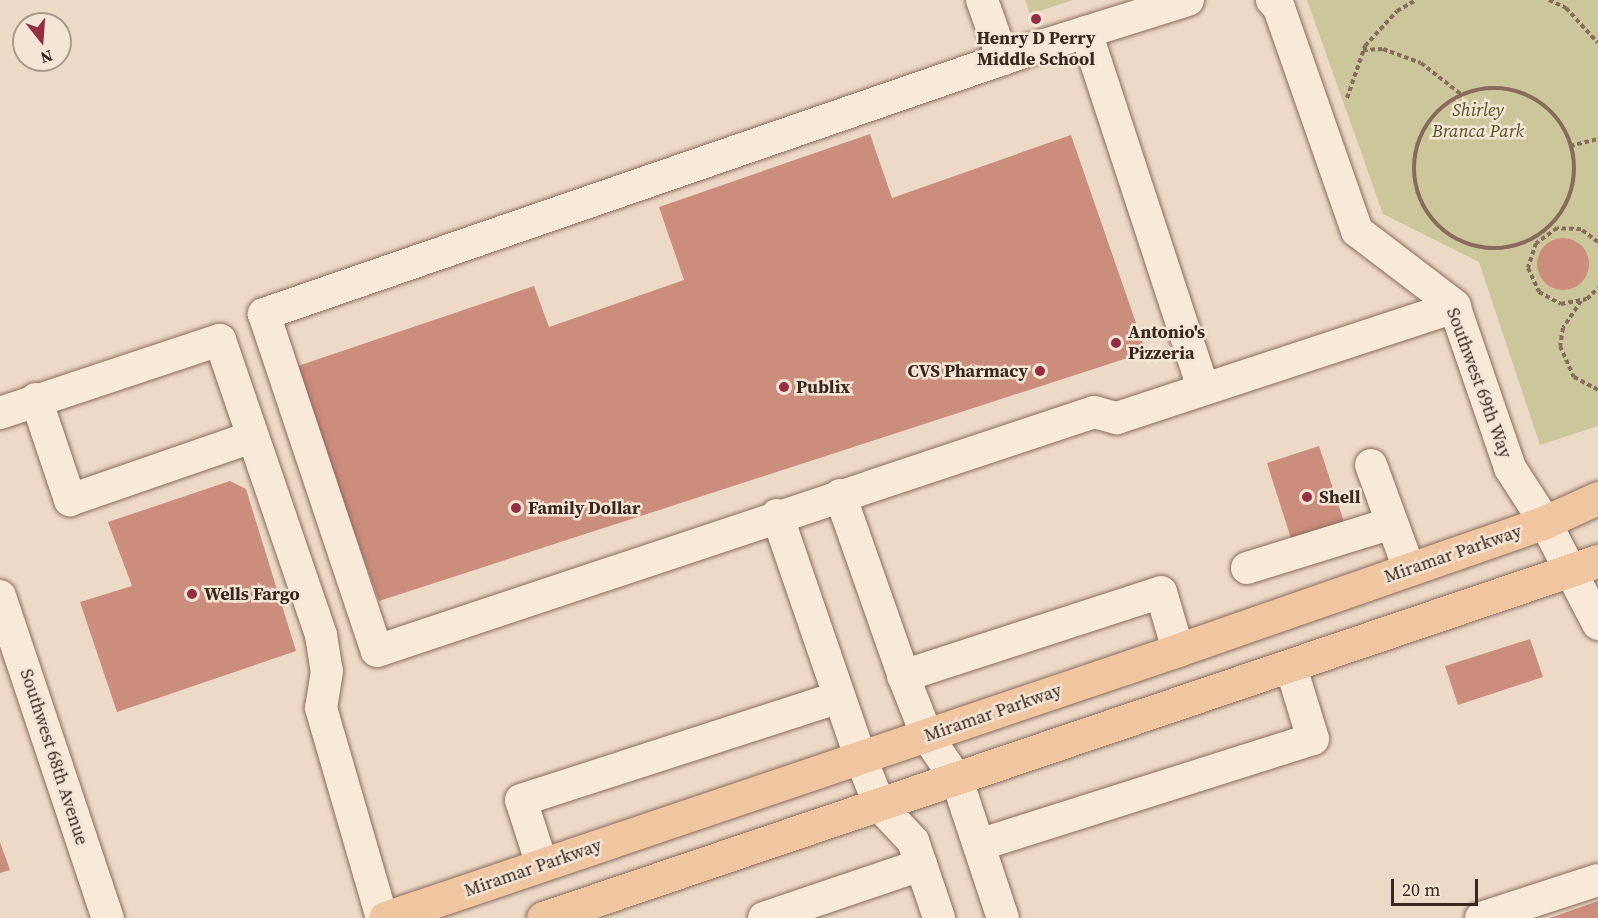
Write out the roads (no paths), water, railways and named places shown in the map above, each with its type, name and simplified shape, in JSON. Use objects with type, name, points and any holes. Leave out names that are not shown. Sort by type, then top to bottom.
[{"type":"main road","name":"Miramar Parkway","points":[[383,918],[861,759],[1178,650],[1545,522],[1598,498]]},
{"type":"main road","points":[[548,917],[1590,567]]},
{"type":"street","points":[[982,0],[1003,59]]},
{"type":"street","points":[[1188,0],[1003,59],[264,314],[377,651],[777,515],[1094,412],[1117,418],[1455,307]]},
{"type":"street","name":"Southwest 69th Way","points":[[1272,0],[1279,8],[1357,231],[1455,307],[1510,468],[1545,522],[1590,567],[1598,624]]},
{"type":"street","points":[[1086,32],[1203,388]]},
{"type":"street","points":[[0,413],[36,399],[220,340],[321,635],[327,671],[321,708],[383,918]]},
{"type":"street","points":[[36,399],[70,500],[252,437]]},
{"type":"street","points":[[1371,465],[1409,569]]},
{"type":"street","points":[[840,495],[903,676],[927,736],[957,780],[1003,918]]},
{"type":"street","points":[[777,515],[861,759],[880,806],[913,841],[939,918]]},
{"type":"street","points":[[1247,568],[1392,523]]},
{"type":"street","points":[[903,676],[1161,592],[1178,650]]},
{"type":"street","name":"Southwest 68th Avenue","points":[[0,596],[108,918]]},
{"type":"street","points":[[979,845],[1313,740],[1291,667]]},
{"type":"street","points":[[542,865],[521,800],[839,697]]},
{"type":"street","points":[[764,918],[921,866]]},
{"type":"street","points":[[1481,918],[1598,880]]},
{"type":"place","name":"Henry D Perry Middle School","points":[[1036,19]]},
{"type":"place","name":"Antonio's Pizzeria","points":[[1116,343]]},
{"type":"place","name":"CVS Pharmacy","points":[[1040,371]]},
{"type":"place","name":"Publix","points":[[784,387]]},
{"type":"place","name":"Shell","points":[[1307,497]]},
{"type":"place","name":"Family Dollar","points":[[516,508]]},
{"type":"place","name":"Wells Fargo","points":[[192,594]]},
{"type":"park label","name":"Shirley Branca Park","points":[[1478,121]]}]
